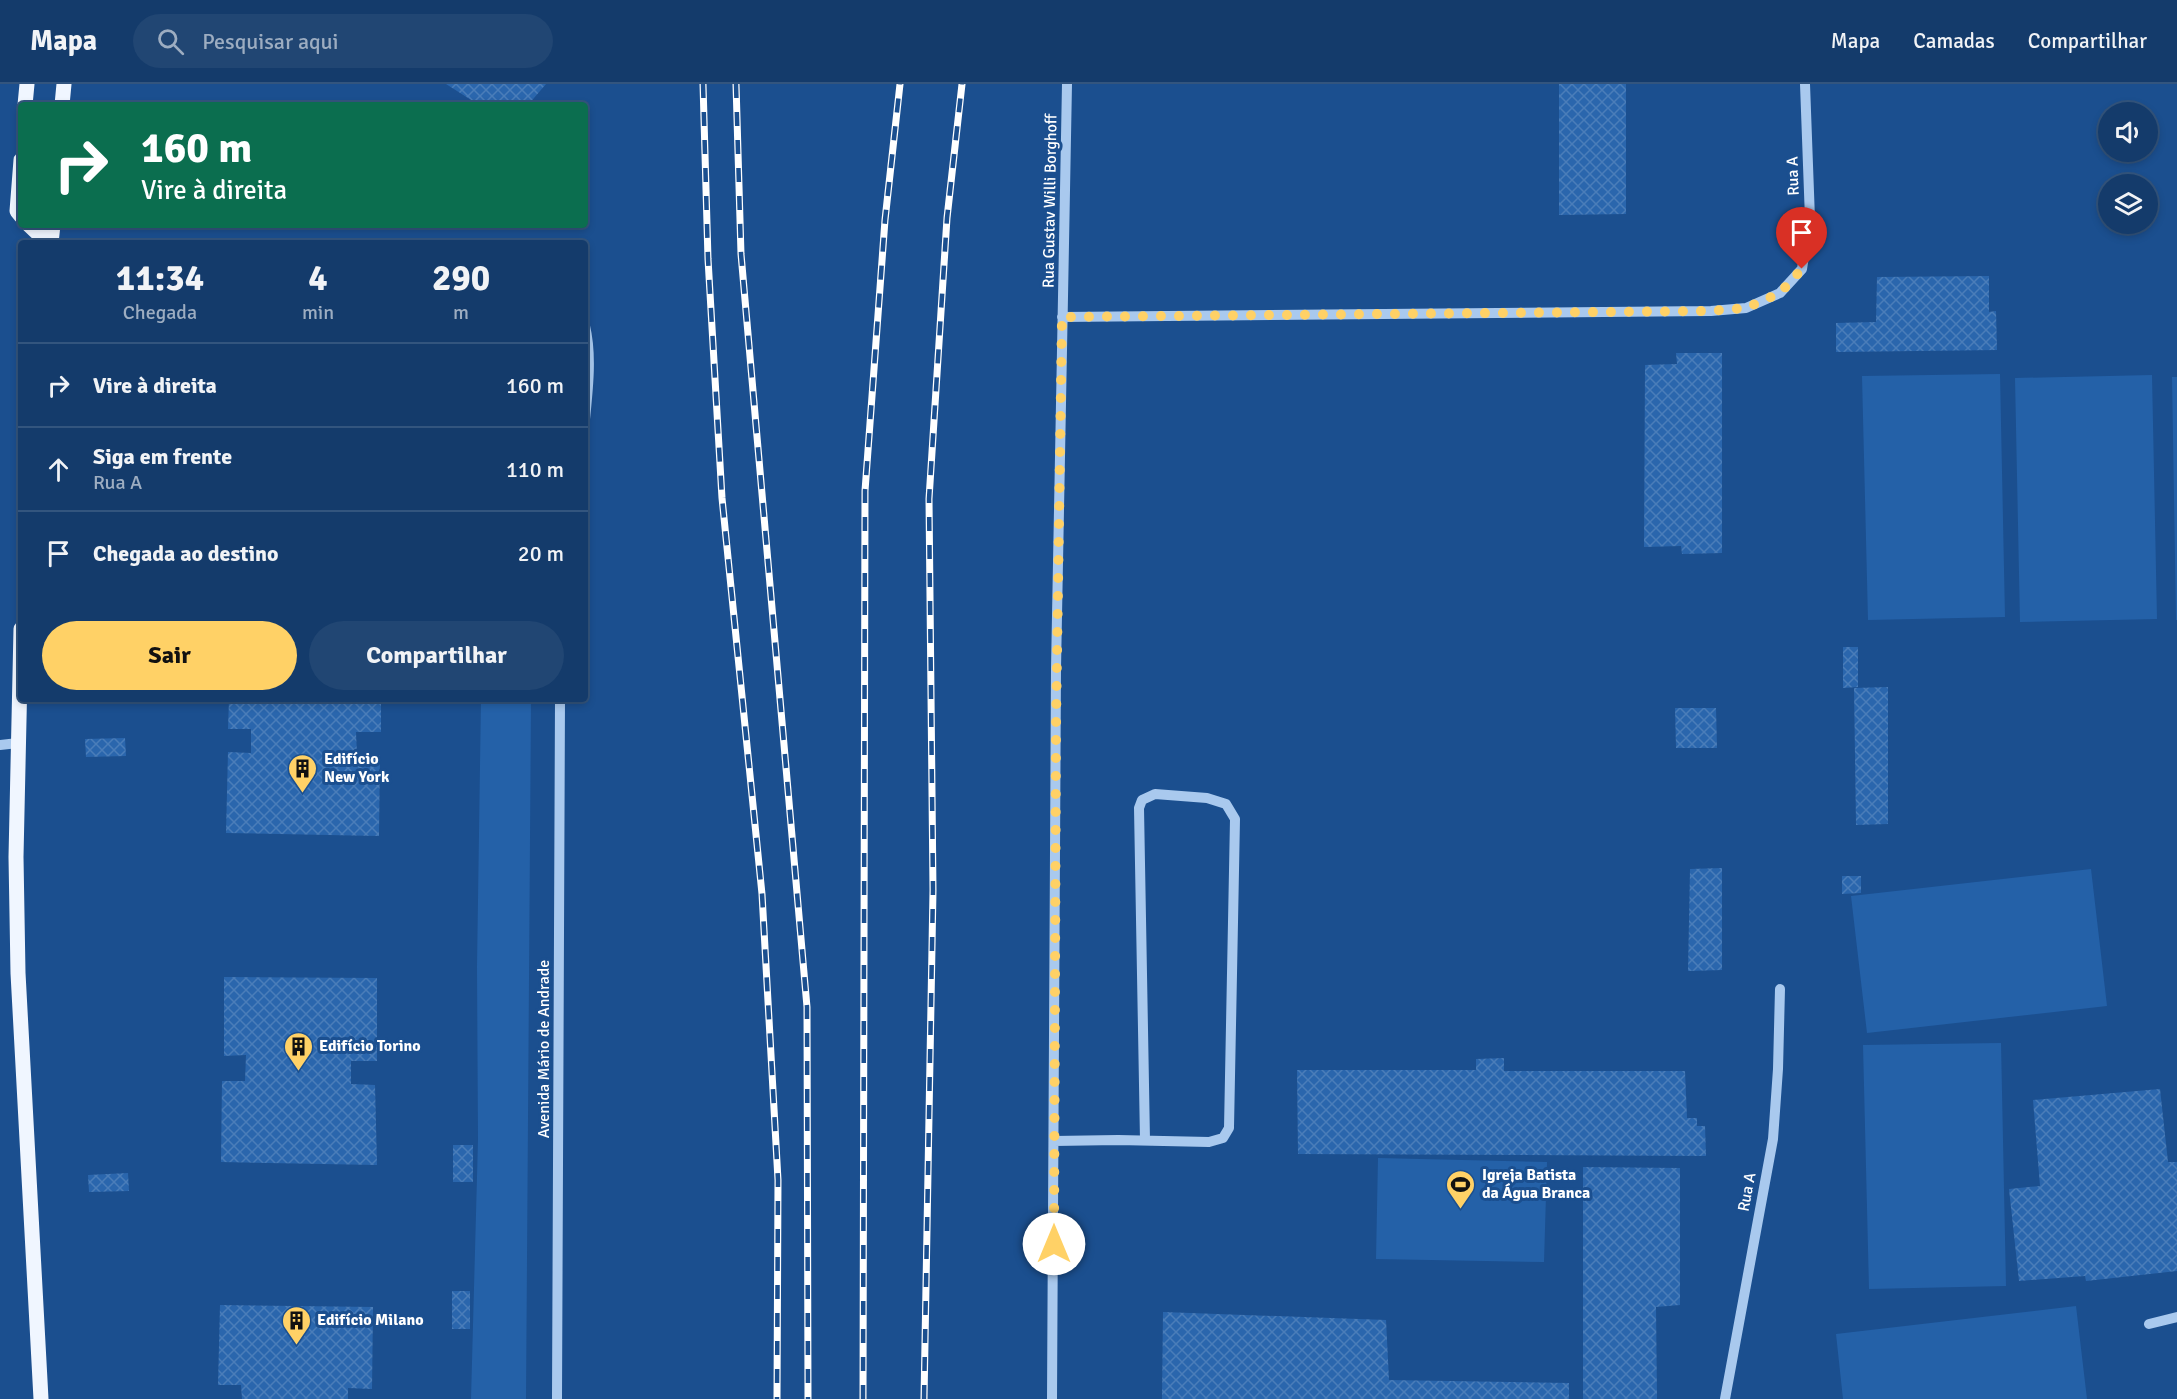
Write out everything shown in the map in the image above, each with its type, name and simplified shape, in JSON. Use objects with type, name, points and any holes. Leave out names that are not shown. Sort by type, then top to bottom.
[{"type":"main road","points":[[25,102],[27,84]]},
{"type":"main road","points":[[62,102],[64,84]]},
{"type":"main road","points":[[32,228],[46,240]]},
{"type":"main road","points":[[19,702],[16,856],[18,973],[41,1399]]},
{"type":"street","name":"Rua Gustav Willi Borghoff","points":[[1053,1399],[1056,711],[1068,84]]},
{"type":"street","name":"Rua A","points":[[1062,317],[1711,311],[1746,308],[1780,293],[1802,269],[1810,219],[1805,84]]},
{"type":"street","points":[[588,339],[588,393]]},
{"type":"street","name":"Avenida Mário de Andrade","points":[[557,1399],[560,702]]},
{"type":"street","points":[[0,744],[18,743]]},
{"type":"street","points":[[1054,1141],[1209,1142],[1223,1138],[1229,1128],[1235,819],[1226,804],[1207,798],[1155,794],[1142,800],[1139,808],[1145,1140]]},
{"type":"street","name":"Rua A","points":[[1725,1399],[1773,1139],[1780,989]]},
{"type":"street","points":[[2149,1324],[2177,1317]]},
{"type":"shaded area","points":[[2000,374],[2005,617],[1868,620],[1862,376]]},
{"type":"shaded area","points":[[2152,375],[2157,619],[2020,622],[2015,378]]},
{"type":"shaded area","points":[[2172,377],[2177,377],[2177,620],[2176,620]]},
{"type":"shaded area","points":[[481,702],[531,702],[526,1399],[471,1399],[478,1140],[477,967]]},
{"type":"shaded area","points":[[2091,869],[2107,1006],[1867,1033],[1851,896]]},
{"type":"shaded area","points":[[2001,1043],[2006,1286],[1869,1289],[1863,1045]]},
{"type":"shaded area","name":"Igreja Batista da Água Branca","points":[[1378,1158],[1547,1162],[1544,1262],[1376,1259]]},
{"type":"shaded area","points":[[2076,1306],[2087,1399],[1843,1399],[1836,1334]]},
{"type":"building","points":[[446,84],[546,84],[531,102],[474,102]]},
{"type":"building","points":[[1559,84],[1626,84],[1626,214],[1559,215]]},
{"type":"building","points":[[1989,276],[1989,312],[1996,311],[1997,350],[1836,352],[1836,323],[1876,322],[1877,277]]},
{"type":"building","points":[[1676,353],[1722,353],[1722,553],[1682,554],[1681,546],[1644,547],[1645,365],[1677,364]]},
{"type":"building","points":[[1843,647],[1858,647],[1858,687],[1843,688]]},
{"type":"building","points":[[1888,687],[1888,824],[1856,825],[1854,688]]},
{"type":"building","name":"Edifício New York","points":[[229,702],[381,702],[381,732],[356,732],[357,755],[380,755],[379,836],[226,833],[228,752],[251,753],[251,729],[228,729]]},
{"type":"building","points":[[1675,708],[1716,708],[1717,748],[1676,748]]},
{"type":"building","points":[[125,738],[126,756],[86,757],[85,739]]},
{"type":"building","points":[[1722,868],[1722,970],[1688,971],[1690,869]]},
{"type":"building","points":[[1842,876],[1861,876],[1861,893],[1842,894]]},
{"type":"building","name":"Edifício Torino","points":[[224,977],[377,978],[377,1061],[351,1061],[351,1084],[375,1085],[377,1165],[221,1162],[222,1081],[245,1081],[246,1055],[224,1056]]},
{"type":"building","points":[[1504,1058],[1504,1071],[1685,1071],[1687,1118],[1697,1118],[1697,1126],[1705,1126],[1706,1156],[1298,1154],[1297,1070],[1476,1070],[1476,1059]]},
{"type":"building","points":[[2160,1089],[2168,1162],[2177,1162],[2177,1271],[2086,1281],[2085,1276],[2019,1281],[2009,1189],[2040,1186],[2033,1100]]},
{"type":"building","points":[[453,1145],[473,1145],[473,1182],[453,1182]]},
{"type":"building","points":[[1583,1167],[1680,1168],[1680,1305],[1656,1307],[1657,1399],[1583,1399]]},
{"type":"building","points":[[128,1173],[129,1191],[89,1192],[88,1175]]},
{"type":"building","points":[[452,1291],[470,1291],[470,1329],[452,1329]]},
{"type":"building","name":"Edifício Milano","points":[[220,1305],[373,1307],[372,1389],[348,1388],[348,1399],[242,1399],[241,1385],[218,1385]]},
{"type":"building","points":[[1163,1312],[1386,1320],[1389,1380],[1569,1383],[1569,1399],[1162,1399]]},
{"type":"railway","points":[[703,84],[708,259],[722,498],[762,894],[778,1180],[777,1399]]},
{"type":"railway","points":[[736,84],[741,254],[807,1007],[808,1399]]},
{"type":"railway","points":[[863,1399],[865,491],[885,220],[900,84]]},
{"type":"railway","points":[[924,1399],[933,890],[929,499],[947,218],[962,84]]},
{"type":"place","name":"Edifício New York","points":[[303,794]]},
{"type":"place","name":"Edifício Torino","points":[[298,1072]]},
{"type":"place","name":"Igreja Batista da Água Branca","points":[[1461,1210]]},
{"type":"place","name":"Edifício Milano","points":[[296,1346]]},
{"type":"route","points":[[1054,1244],[1056,724],[1062,317],[1711,311],[1746,308],[1780,293],[1802,269]]}]
